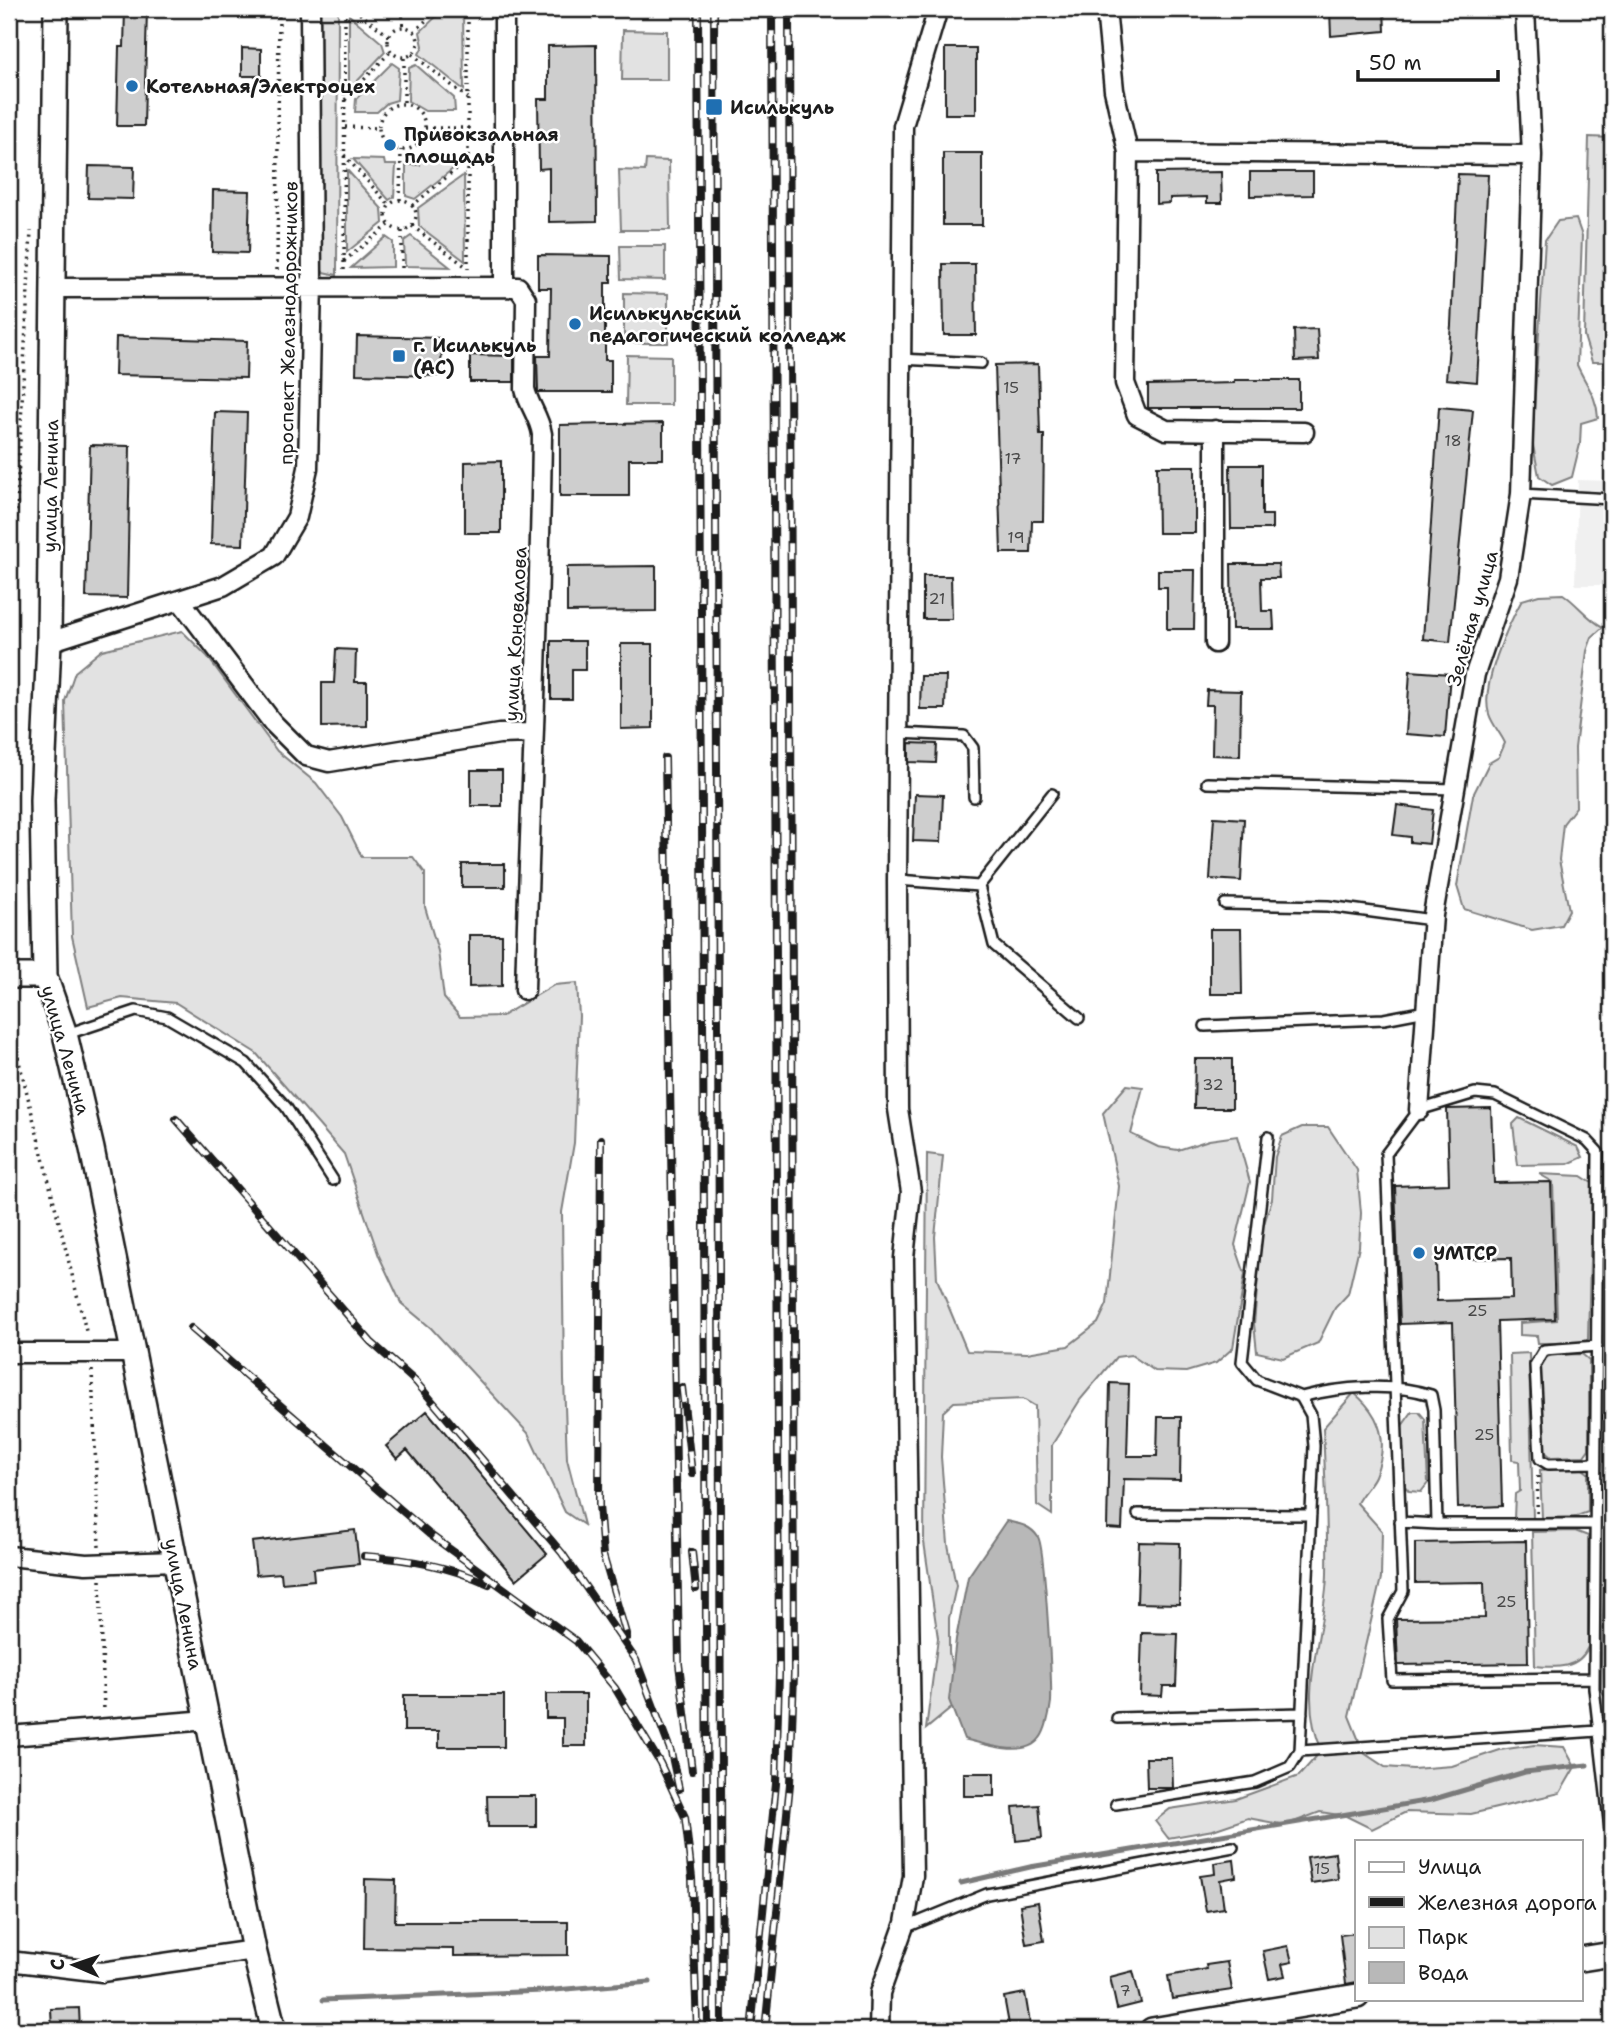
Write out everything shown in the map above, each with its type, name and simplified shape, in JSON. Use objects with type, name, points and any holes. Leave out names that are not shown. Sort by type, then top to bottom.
[{"type":"street","name":"улица Ленина","points":[[56,9],[49,642],[42,800],[45,975],[65,1034],[92,1149],[254,1950],[274,2030]]},
{"type":"street","name":"проспект Железнодорожников","points":[[49,642],[223,586],[274,555],[297,517],[308,468],[312,286],[310,9]]},
{"type":"street","name":"улица Коновалова","points":[[504,9],[511,286],[526,299],[525,389],[528,402],[540,418],[542,434],[540,592],[531,733],[525,990]]},
{"type":"street","points":[[879,2030],[880,1993],[903,1929],[913,1876],[904,1258],[911,1192],[898,1109],[897,880],[903,126],[938,9]]},
{"type":"street","points":[[1106,9],[1114,90],[1128,152],[1125,383],[1138,415],[1166,430],[1304,432]]},
{"type":"street","name":"Зелёная улица","points":[[1419,1110],[1432,920],[1475,674],[1508,578],[1521,494],[1532,155],[1525,9]]},
{"type":"street","points":[[1128,152],[1532,155]]},
{"type":"street","points":[[52,288],[402,286],[468,277],[511,286]]},
{"type":"street","points":[[1215,430],[1215,643]]},
{"type":"street","points":[[180,600],[273,723],[306,756],[329,762],[499,734],[531,733]]},
{"type":"street","points":[[9,976],[45,975]]},
{"type":"street","points":[[9,1353],[133,1353]]},
{"type":"street","points":[[9,1556],[86,1564],[176,1561]]},
{"type":"street","points":[[9,1736],[208,1720]]},
{"type":"street","points":[[9,1961],[103,1972],[254,1950]]},
{"type":"street","points":[[1582,1959],[1612,1954]]},
{"type":"street","points":[[1152,2030],[1355,1996]]},
{"type":"lane","points":[[900,359],[981,363]]},
{"type":"lane","points":[[1521,494],[1612,499]]},
{"type":"lane","points":[[899,733],[964,736],[973,748],[974,797]]},
{"type":"lane","points":[[1207,782],[1455,789]]},
{"type":"lane","points":[[979,886],[1052,794]]},
{"type":"lane","points":[[897,880],[979,886]]},
{"type":"lane","points":[[979,886],[994,946],[1079,1018]]},
{"type":"lane","points":[[1225,905],[1328,906],[1432,920]]},
{"type":"lane","points":[[65,1034],[136,1011],[167,1017],[246,1063],[286,1107],[333,1180]]},
{"type":"lane","points":[[1205,1026],[1384,1018],[1426,1011]]},
{"type":"lane","points":[[1594,1678],[1392,1680],[1388,1619],[1403,1591],[1386,1154],[1419,1110],[1475,1093],[1495,1095],[1587,1140],[1598,1152],[1594,1678],[1612,1847]]},
{"type":"lane","points":[[1268,1137],[1242,1362],[1257,1380],[1301,1397],[1328,1390],[1416,1390],[1431,1395],[1434,1410],[1437,1524]]},
{"type":"lane","points":[[1598,1252],[1612,1255]]},
{"type":"lane","points":[[1595,1463],[1548,1464],[1540,1459],[1535,1365],[1544,1350],[1597,1346]]},
{"type":"lane","points":[[1116,1804],[1255,1782],[1290,1767],[1300,1751],[1314,1446],[1311,1415],[1301,1397]]},
{"type":"lane","points":[[1138,1514],[1311,1515]]},
{"type":"lane","points":[[1400,1522],[1594,1524]]},
{"type":"lane","points":[[1116,1718],[1302,1713]]},
{"type":"lane","points":[[1300,1751],[1598,1731]]},
{"type":"lane","points":[[903,1929],[987,1894],[1233,1847]]},
{"type":"path","points":[[277,286],[279,9]]},
{"type":"path","points":[[343,286],[345,9]]},
{"type":"path","points":[[354,9],[388,36],[391,51]]},
{"type":"path","points":[[402,9],[403,27]]},
{"type":"path","points":[[414,32],[438,9]]},
{"type":"path","points":[[468,9],[468,277]]},
{"type":"path","points":[[388,36],[395,28],[403,27],[414,32],[418,41],[412,54],[404,57],[391,51]]},
{"type":"path","points":[[345,100],[391,51]]},
{"type":"path","points":[[412,54],[468,98]]},
{"type":"path","points":[[404,57],[404,105]]},
{"type":"path","points":[[404,105],[418,111],[424,128],[416,145],[401,150],[384,141],[379,128],[380,121],[389,109],[404,105]]},
{"type":"path","points":[[345,127],[379,128]]},
{"type":"path","points":[[424,128],[469,128]]},
{"type":"path","points":[[401,150],[401,200]]},
{"type":"path","points":[[344,155],[389,205]]},
{"type":"path","points":[[412,205],[468,159]]},
{"type":"path","points":[[389,205],[401,200],[412,205],[416,214],[412,226],[402,230],[389,225]]},
{"type":"path","points":[[389,205],[386,215],[389,225]]},
{"type":"path","points":[[344,261],[389,225]]},
{"type":"path","points":[[9,651],[31,226]]},
{"type":"path","points":[[412,226],[468,277]]},
{"type":"path","points":[[402,230],[402,286]]},
{"type":"path","points":[[1537,1524],[1540,1459]]},
{"type":"shaded area","points":[[1578,480],[1612,481],[1612,585],[1575,585]]},
{"type":"green space","points":[[318,9],[338,9],[337,275],[323,272],[317,264]]},
{"type":"green space","points":[[444,9],[463,9],[464,90],[419,54],[423,46],[420,32]]},
{"type":"green space","points":[[349,15],[382,43],[385,52],[349,90]]},
{"type":"green space","points":[[623,30],[667,31],[667,80],[622,80]]},
{"type":"green space","points":[[392,63],[399,68],[397,100],[387,103],[377,112],[355,112],[356,99]]},
{"type":"green space","points":[[416,65],[454,98],[455,111],[425,111],[408,101],[409,68]]},
{"type":"green space","points":[[1589,137],[1612,138],[1612,362],[1592,362],[1584,336]]},
{"type":"green space","points":[[353,159],[384,160],[385,165],[396,165],[394,197],[389,200]]},
{"type":"green space","points":[[420,160],[455,160],[459,164],[415,199],[406,196],[406,165],[420,165]]},
{"type":"green space","points":[[646,160],[669,161],[670,230],[621,230],[619,170],[645,171]]},
{"type":"green space","points":[[347,170],[382,209],[383,223],[347,252]]},
{"type":"green space","points":[[464,175],[465,261],[419,226],[418,208]]},
{"type":"green space","points":[[1576,219],[1582,236],[1577,365],[1593,397],[1598,418],[1581,423],[1580,444],[1572,477],[1552,485],[1539,476],[1532,440],[1545,240],[1558,221]]},
{"type":"green space","points":[[411,236],[450,267],[405,266],[404,241]]},
{"type":"green space","points":[[386,237],[393,242],[393,267],[351,268]]},
{"type":"green space","points":[[620,246],[665,246],[665,280],[621,279]]},
{"type":"green space","points":[[624,293],[668,294],[668,343],[624,343]]},
{"type":"green space","points":[[627,355],[671,356],[671,405],[626,405]]},
{"type":"green space","points":[[1563,594],[1603,627],[1592,637],[1587,651],[1575,748],[1576,807],[1563,824],[1559,860],[1569,910],[1561,925],[1532,930],[1464,909],[1457,886],[1473,795],[1489,763],[1499,757],[1505,743],[1490,718],[1487,702],[1497,656],[1522,600],[1539,595]]},
{"type":"green space","points":[[182,631],[207,656],[277,751],[316,783],[342,817],[362,857],[413,857],[425,873],[425,907],[438,951],[444,998],[460,1017],[502,1016],[554,985],[577,983],[579,1016],[574,1143],[562,1212],[564,1380],[567,1459],[584,1525],[565,1512],[528,1433],[431,1328],[401,1303],[379,1256],[344,1154],[256,1053],[176,1003],[122,998],[88,1007],[72,936],[65,701],[75,672],[102,650]]},
{"type":"green space","points":[[1127,1085],[1143,1087],[1131,1134],[1158,1147],[1178,1150],[1209,1140],[1237,1136],[1250,1182],[1235,1245],[1245,1274],[1233,1348],[1216,1363],[1186,1372],[1155,1371],[1131,1355],[1116,1357],[1080,1400],[1052,1445],[1052,1515],[1037,1505],[1035,1406],[1023,1399],[954,1402],[943,1412],[941,1457],[948,1544],[956,1586],[949,1618],[949,1653],[960,1701],[926,1729],[938,1638],[924,1542],[927,1154],[943,1156],[935,1237],[937,1279],[967,1351],[1027,1353],[1068,1346],[1098,1323],[1107,1304],[1119,1186],[1103,1113]]},
{"type":"green space","points":[[1519,1118],[1578,1147],[1583,1157],[1568,1164],[1518,1165],[1513,1124]]},
{"type":"green space","points":[[1302,1127],[1328,1127],[1357,1170],[1361,1213],[1359,1247],[1348,1294],[1335,1308],[1318,1343],[1283,1358],[1257,1352],[1254,1324],[1262,1230],[1272,1199],[1275,1157],[1282,1136]]},
{"type":"green space","points":[[1539,1174],[1581,1176],[1592,1183],[1588,1339],[1582,1343],[1538,1343],[1537,1336],[1520,1335],[1520,1323],[1557,1320],[1553,1182]]},
{"type":"green space","points":[[1612,1263],[1612,1290],[1604,1286],[1606,1264]]},
{"type":"green space","points":[[1612,1290],[1612,1705],[1601,1690]]},
{"type":"green space","points":[[1529,1353],[1533,1519],[1514,1519],[1515,1494],[1520,1491],[1519,1461],[1512,1460],[1510,1354]]},
{"type":"green space","points":[[1582,1354],[1589,1360],[1589,1449],[1584,1456],[1551,1457],[1544,1451],[1540,1361],[1551,1355]]},
{"type":"green space","points":[[1354,1393],[1371,1411],[1382,1441],[1375,1476],[1357,1503],[1382,1531],[1381,1578],[1349,1716],[1364,1753],[1385,1767],[1413,1769],[1452,1766],[1500,1750],[1534,1745],[1564,1747],[1575,1767],[1560,1793],[1471,1814],[1406,1812],[1372,1829],[1346,1816],[1320,1812],[1286,1825],[1248,1818],[1213,1830],[1168,1838],[1155,1821],[1170,1809],[1236,1799],[1299,1776],[1322,1750],[1314,1729],[1311,1685],[1327,1574],[1323,1428]]},
{"type":"green space","points":[[1412,1412],[1419,1412],[1425,1419],[1428,1483],[1421,1492],[1409,1491],[1405,1486],[1402,1426]]},
{"type":"green space","points":[[1580,1467],[1588,1473],[1588,1512],[1574,1517],[1542,1518],[1540,1470]]},
{"type":"green space","points":[[1575,1531],[1588,1536],[1588,1647],[1579,1660],[1566,1666],[1535,1666],[1532,1532]]},
{"type":"water","points":[[1006,1521],[1028,1527],[1038,1537],[1041,1546],[1050,1670],[1051,1702],[1044,1731],[1033,1744],[1015,1749],[964,1739],[949,1700],[956,1639],[968,1577]]},
{"type":"building","name":"Котельная/Электроцех","points":[[125,9],[147,9],[144,126],[117,126],[119,47],[124,47]]},
{"type":"building","points":[[1330,9],[1384,9],[1385,31],[1331,36]]},
{"type":"building","points":[[596,45],[597,221],[549,222],[549,168],[539,169],[538,99],[548,99],[548,46]]},
{"type":"building","points":[[242,48],[261,49],[261,76],[242,76]]},
{"type":"building","points":[[945,48],[976,48],[976,114],[945,114]]},
{"type":"building","points":[[943,153],[982,153],[982,225],[943,225]]},
{"type":"building","points":[[89,166],[134,167],[133,199],[88,198]]},
{"type":"building","points":[[1221,172],[1222,203],[1207,203],[1207,197],[1170,198],[1170,203],[1156,204],[1156,173]]},
{"type":"building","points":[[1250,172],[1313,172],[1313,195],[1250,196]]},
{"type":"building","points":[[1458,174],[1488,175],[1477,382],[1446,379]]},
{"type":"building","points":[[213,190],[250,191],[248,253],[212,252]]},
{"type":"building","points":[[538,255],[611,256],[611,283],[605,283],[605,360],[611,360],[611,392],[538,392],[537,356],[550,356],[551,288],[538,288]]},
{"type":"building","points":[[943,264],[975,264],[976,335],[944,335]]},
{"type":"building","points":[[1317,329],[1319,360],[1295,361],[1294,330]]},
{"type":"building","name":"г. Исилькуль (АС)","points":[[357,336],[442,338],[441,376],[356,374]]},
{"type":"building","points":[[116,337],[247,341],[246,378],[115,375]]},
{"type":"building","points":[[470,355],[514,356],[514,382],[470,382]]},
{"type":"building","points":[[1038,364],[1040,435],[1044,435],[1043,521],[1032,521],[1031,553],[1001,553],[995,365]]},
{"type":"building","points":[[1234,380],[1299,380],[1299,408],[1148,408],[1148,385],[1234,383]]},
{"type":"building","points":[[1439,407],[1473,410],[1450,642],[1423,639]]},
{"type":"building","points":[[215,412],[247,413],[243,545],[211,544]]},
{"type":"building","points":[[663,423],[663,459],[629,459],[629,496],[560,496],[560,425]]},
{"type":"building","points":[[90,445],[130,446],[127,598],[86,597]]},
{"type":"building","points":[[501,461],[501,533],[465,533],[465,462]]},
{"type":"building","points":[[1230,465],[1262,465],[1262,515],[1272,515],[1272,529],[1231,529]]},
{"type":"building","points":[[1157,466],[1195,466],[1195,533],[1158,533]]},
{"type":"building","points":[[1231,564],[1278,564],[1279,578],[1261,578],[1262,611],[1273,611],[1274,629],[1232,629]]},
{"type":"building","points":[[656,566],[656,611],[567,612],[567,567]]},
{"type":"building","points":[[1158,570],[1195,570],[1194,629],[1167,629],[1167,587],[1158,587]]},
{"type":"building","points":[[923,576],[951,576],[952,619],[923,619]]},
{"type":"building","points":[[551,641],[585,641],[585,670],[572,670],[572,699],[551,699]]},
{"type":"building","points":[[621,644],[653,644],[653,728],[621,729]]},
{"type":"building","points":[[336,649],[356,650],[355,682],[367,682],[367,726],[322,727],[322,683],[334,683]]},
{"type":"building","points":[[1410,671],[1450,674],[1445,737],[1406,734]]},
{"type":"building","points":[[921,676],[946,676],[945,709],[920,709]]},
{"type":"building","points":[[1207,690],[1241,691],[1240,756],[1212,755],[1213,705],[1206,705]]},
{"type":"building","points":[[909,743],[937,744],[936,763],[909,762]]},
{"type":"building","points":[[471,770],[502,770],[502,806],[471,806]]},
{"type":"building","points":[[915,794],[943,795],[941,842],[913,841]]},
{"type":"building","points":[[1397,805],[1433,810],[1429,844],[1410,842],[1410,837],[1393,835]]},
{"type":"building","points":[[1214,817],[1244,819],[1241,881],[1210,879]]},
{"type":"building","points":[[462,864],[505,864],[505,887],[462,887]]},
{"type":"building","points":[[1210,929],[1241,929],[1242,994],[1210,994]]},
{"type":"building","points":[[469,935],[502,935],[502,986],[469,987]]},
{"type":"building","points":[[1195,1059],[1232,1059],[1232,1108],[1194,1108]]},
{"type":"building","points":[[1491,1108],[1494,1183],[1551,1182],[1555,1319],[1497,1321],[1502,1506],[1458,1508],[1453,1322],[1400,1324],[1395,1186],[1449,1184],[1447,1109]],"holes":[[[1511,1258],[1512,1299],[1437,1301],[1436,1259]]]},
{"type":"building","points":[[1110,1383],[1129,1384],[1127,1456],[1157,1456],[1158,1417],[1181,1417],[1180,1480],[1124,1479],[1122,1529],[1107,1528]]},
{"type":"building","points":[[427,1411],[547,1554],[516,1580],[407,1450],[397,1459],[386,1446]]},
{"type":"building","points":[[355,1530],[359,1564],[313,1569],[314,1580],[282,1583],[281,1573],[256,1575],[252,1542]]},
{"type":"building","points":[[1526,1541],[1528,1663],[1398,1665],[1396,1619],[1485,1618],[1484,1582],[1415,1583],[1415,1543]]},
{"type":"building","points":[[1139,1542],[1180,1543],[1179,1604],[1137,1603]]},
{"type":"building","points":[[1142,1633],[1178,1634],[1176,1686],[1163,1686],[1162,1696],[1140,1695]]},
{"type":"building","points":[[546,1694],[586,1694],[586,1746],[563,1746],[563,1718],[546,1718]]},
{"type":"building","points":[[404,1695],[504,1695],[504,1747],[439,1747],[439,1731],[404,1731]]},
{"type":"building","points":[[1146,1758],[1172,1758],[1173,1788],[1147,1788]]},
{"type":"building","points":[[964,1773],[994,1773],[994,1796],[964,1796]]},
{"type":"building","points":[[487,1796],[536,1796],[536,1827],[488,1827]]},
{"type":"building","points":[[1039,1805],[1042,1838],[1016,1841],[1013,1807]]},
{"type":"building","points":[[1335,1853],[1338,1879],[1311,1883],[1307,1857]]},
{"type":"building","points":[[1234,1860],[1236,1877],[1220,1880],[1224,1908],[1206,1911],[1200,1876],[1215,1874],[1214,1863]]},
{"type":"building","points":[[365,1879],[396,1880],[395,1922],[568,1922],[568,1955],[454,1956],[454,1949],[364,1948]]},
{"type":"building","points":[[1038,1902],[1044,1941],[1026,1944],[1020,1905]]},
{"type":"building","points":[[1355,1933],[1355,1982],[1346,1984],[1340,1935]]},
{"type":"building","points":[[1288,1946],[1292,1962],[1282,1964],[1285,1976],[1269,1979],[1263,1951]]},
{"type":"building","points":[[1227,1962],[1232,1990],[1172,1999],[1168,1976],[1207,1969],[1206,1965]]},
{"type":"building","points":[[1133,1971],[1141,2003],[1117,2009],[1110,1977]]},
{"type":"building","points":[[1025,1993],[1031,2029],[1010,2030],[1004,1997]]},
{"type":"building","points":[[79,2008],[80,2030],[52,2030],[51,2009]]},
{"type":"waterway","points":[[961,1883],[1030,1867],[1431,1800],[1525,1772],[1587,1765]]},
{"type":"waterway","points":[[323,2000],[543,1991],[650,1982]]},
{"type":"railway","points":[[698,9],[708,2030]]},
{"type":"railway","points":[[714,9],[722,2030]]},
{"type":"railway","points":[[751,2030],[776,1784],[779,1674],[772,9]]},
{"type":"railway","points":[[765,2030],[790,1784],[794,1674],[789,9]]},
{"type":"railway","points":[[665,758],[679,1664],[692,1771]]},
{"type":"railway","points":[[176,1119],[371,1342],[416,1382],[562,1553],[636,1660],[671,1752],[679,1789]]},
{"type":"railway","points":[[601,1139],[599,1505],[603,1555],[627,1637]]},
{"type":"railway","points":[[191,1328],[429,1534],[576,1641],[615,1688],[660,1763],[685,1817],[692,1878],[697,2030]]},
{"type":"railway","points":[[682,1387],[692,1474]]},
{"type":"railway","points":[[692,1552],[696,1589]]},
{"type":"railway","points":[[364,1556],[428,1564],[489,1584]]},
{"type":"place","name":"Котельная/Электроцех","points":[[132,86]]},
{"type":"place","name":"Исилькуль","points":[[714,107]]},
{"type":"place","name":"Привокзальная площадь","points":[[390,145]]},
{"type":"place","name":"Исилькульский педагогический колледж","points":[[575,324]]},
{"type":"place","name":"г. Исилькуль (АС)","points":[[399,356]]},
{"type":"place","name":"УМТСР","points":[[1419,1253]]}]
